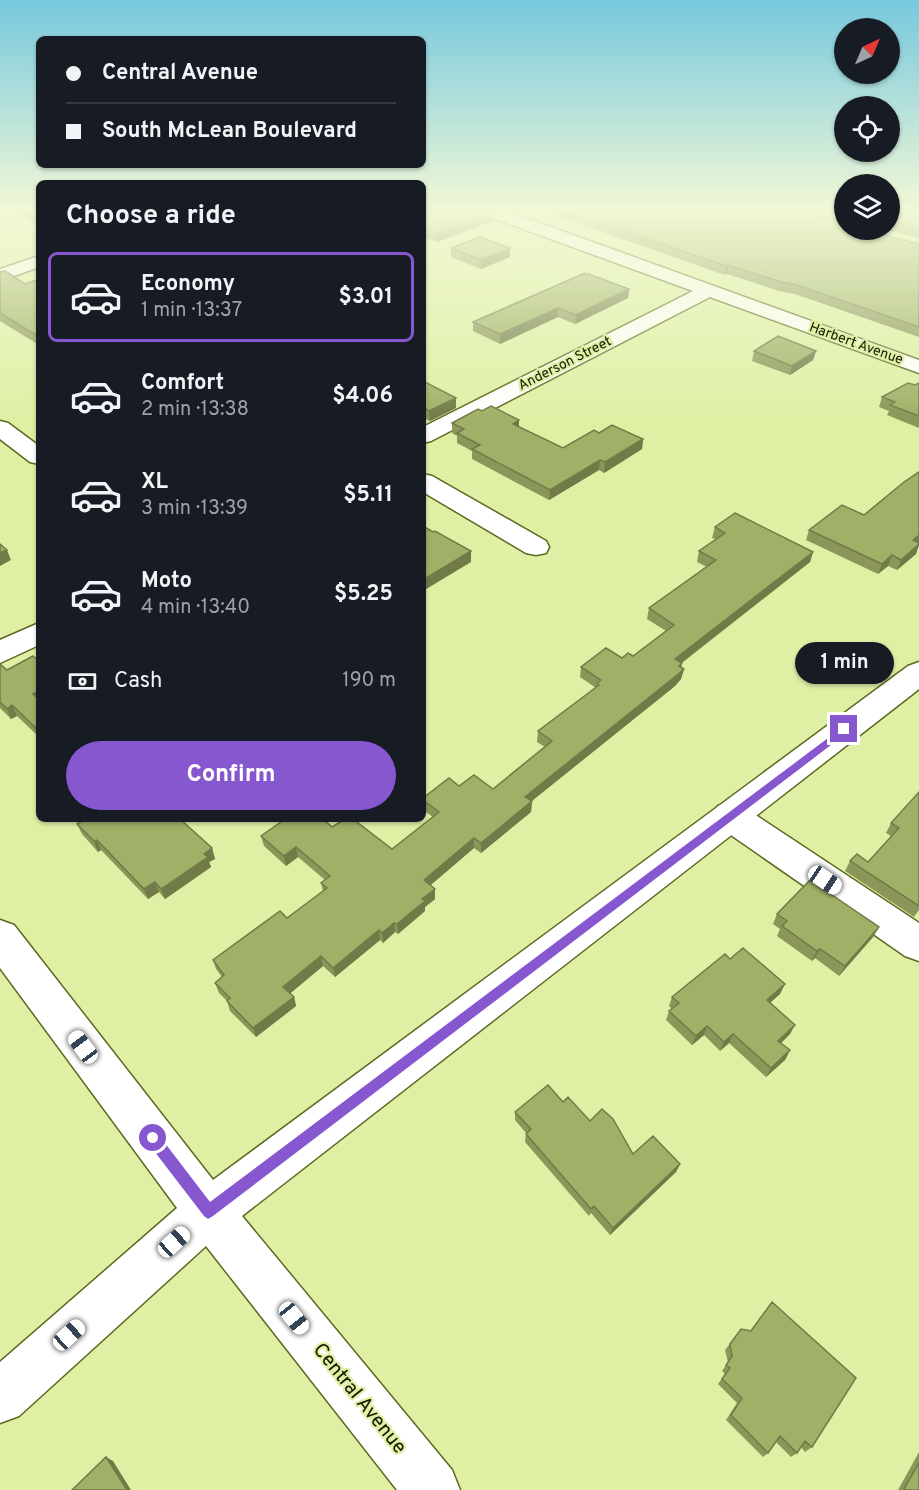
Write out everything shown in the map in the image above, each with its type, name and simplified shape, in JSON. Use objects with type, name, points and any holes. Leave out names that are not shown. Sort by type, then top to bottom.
[{"type":"street","points":[[0,287],[13,280]]},
{"type":"street","name":"Harbert Avenue","points":[[677,280],[919,367]]},
{"type":"street","name":"Anderson Street","points":[[426,434],[708,291]]},
{"type":"street","points":[[0,428],[36,455]]},
{"type":"street","points":[[426,483],[536,547]]},
{"type":"street","points":[[0,653],[36,635]]},
{"type":"street","points":[[0,1397],[208,1212],[919,673]]},
{"type":"street","points":[[730,816],[919,944]]},
{"type":"street","name":"Central Avenue","points":[[0,937],[208,1212],[432,1490]]},
{"type":"building","points":[[0,280],[18,280],[25,284],[36,280],[36,335],[0,313]]},
{"type":"building","points":[[570,280],[604,280],[629,289],[576,315],[558,308],[500,334],[473,322]]},
{"type":"building","points":[[773,280],[919,280],[919,327],[797,285]]},
{"type":"building","points":[[778,336],[816,351],[792,366],[754,351]]},
{"type":"building","points":[[426,383],[456,398],[429,411],[426,409]]},
{"type":"building","points":[[908,383],[915,385],[919,383],[919,416],[890,405],[895,402],[882,397]]},
{"type":"building","points":[[491,406],[519,420],[513,424],[563,448],[594,430],[599,433],[612,425],[643,439],[605,462],[600,460],[550,490],[472,449],[480,445],[457,433],[464,429],[452,423],[478,409],[482,411]]},
{"type":"building","points":[[919,472],[919,535],[913,540],[919,544],[901,560],[892,555],[882,564],[809,530],[842,505],[864,515]]},
{"type":"building","points":[[735,513],[813,552],[675,659],[682,663],[679,666],[684,669],[525,797],[532,801],[481,843],[474,838],[424,880],[435,889],[422,899],[425,901],[397,924],[394,923],[382,933],[379,930],[333,968],[321,956],[283,987],[294,997],[253,1028],[227,1001],[230,998],[215,983],[224,975],[213,960],[280,911],[287,918],[327,888],[321,883],[330,876],[296,847],[284,856],[261,836],[281,822],[326,822],[332,827],[340,822],[357,822],[392,849],[439,812],[426,802],[426,796],[449,778],[459,786],[474,775],[493,789],[552,741],[538,731],[599,685],[597,683],[601,680],[581,667],[606,648],[622,658],[628,653],[633,656],[674,625],[649,608],[716,560],[699,551],[725,533],[715,527]]},
{"type":"building","points":[[426,528],[471,551],[426,578]]},
{"type":"building","points":[[0,544],[7,550],[0,553]]},
{"type":"building","points":[[33,656],[36,658],[36,692],[33,694],[36,697],[36,728],[12,705],[7,709],[0,702],[0,664],[7,670]]},
{"type":"building","points":[[919,792],[919,906],[850,861],[857,854],[868,862],[899,828],[891,823]]},
{"type":"building","points":[[80,822],[183,822],[212,848],[204,854],[208,857],[161,889],[155,882],[144,889],[97,840],[94,841],[77,824]]},
{"type":"building","points":[[810,880],[879,927],[845,966],[820,949],[817,951],[782,926],[787,921],[777,914]]},
{"type":"building","points":[[743,948],[785,984],[767,1000],[795,1025],[778,1041],[790,1050],[771,1068],[733,1034],[724,1042],[707,1026],[696,1036],[669,1011],[679,1003],[672,997],[725,954],[730,959]]},
{"type":"building","points":[[548,1085],[563,1102],[568,1097],[590,1121],[602,1109],[613,1119],[633,1154],[653,1136],[680,1164],[613,1228],[594,1206],[591,1209],[526,1134],[531,1129],[515,1112]]},
{"type":"building","points":[[772,1302],[856,1378],[812,1447],[805,1441],[797,1453],[780,1436],[768,1453],[731,1415],[742,1398],[722,1379],[730,1368],[726,1365],[732,1356],[730,1344],[741,1329],[751,1331]]},
{"type":"building","points":[[106,1457],[127,1490],[72,1490]]},
{"type":"building","points":[[919,1463],[919,1490],[905,1490],[904,1489]]},
{"type":"route","points":[[153,1138],[208,1212],[844,729]]}]
